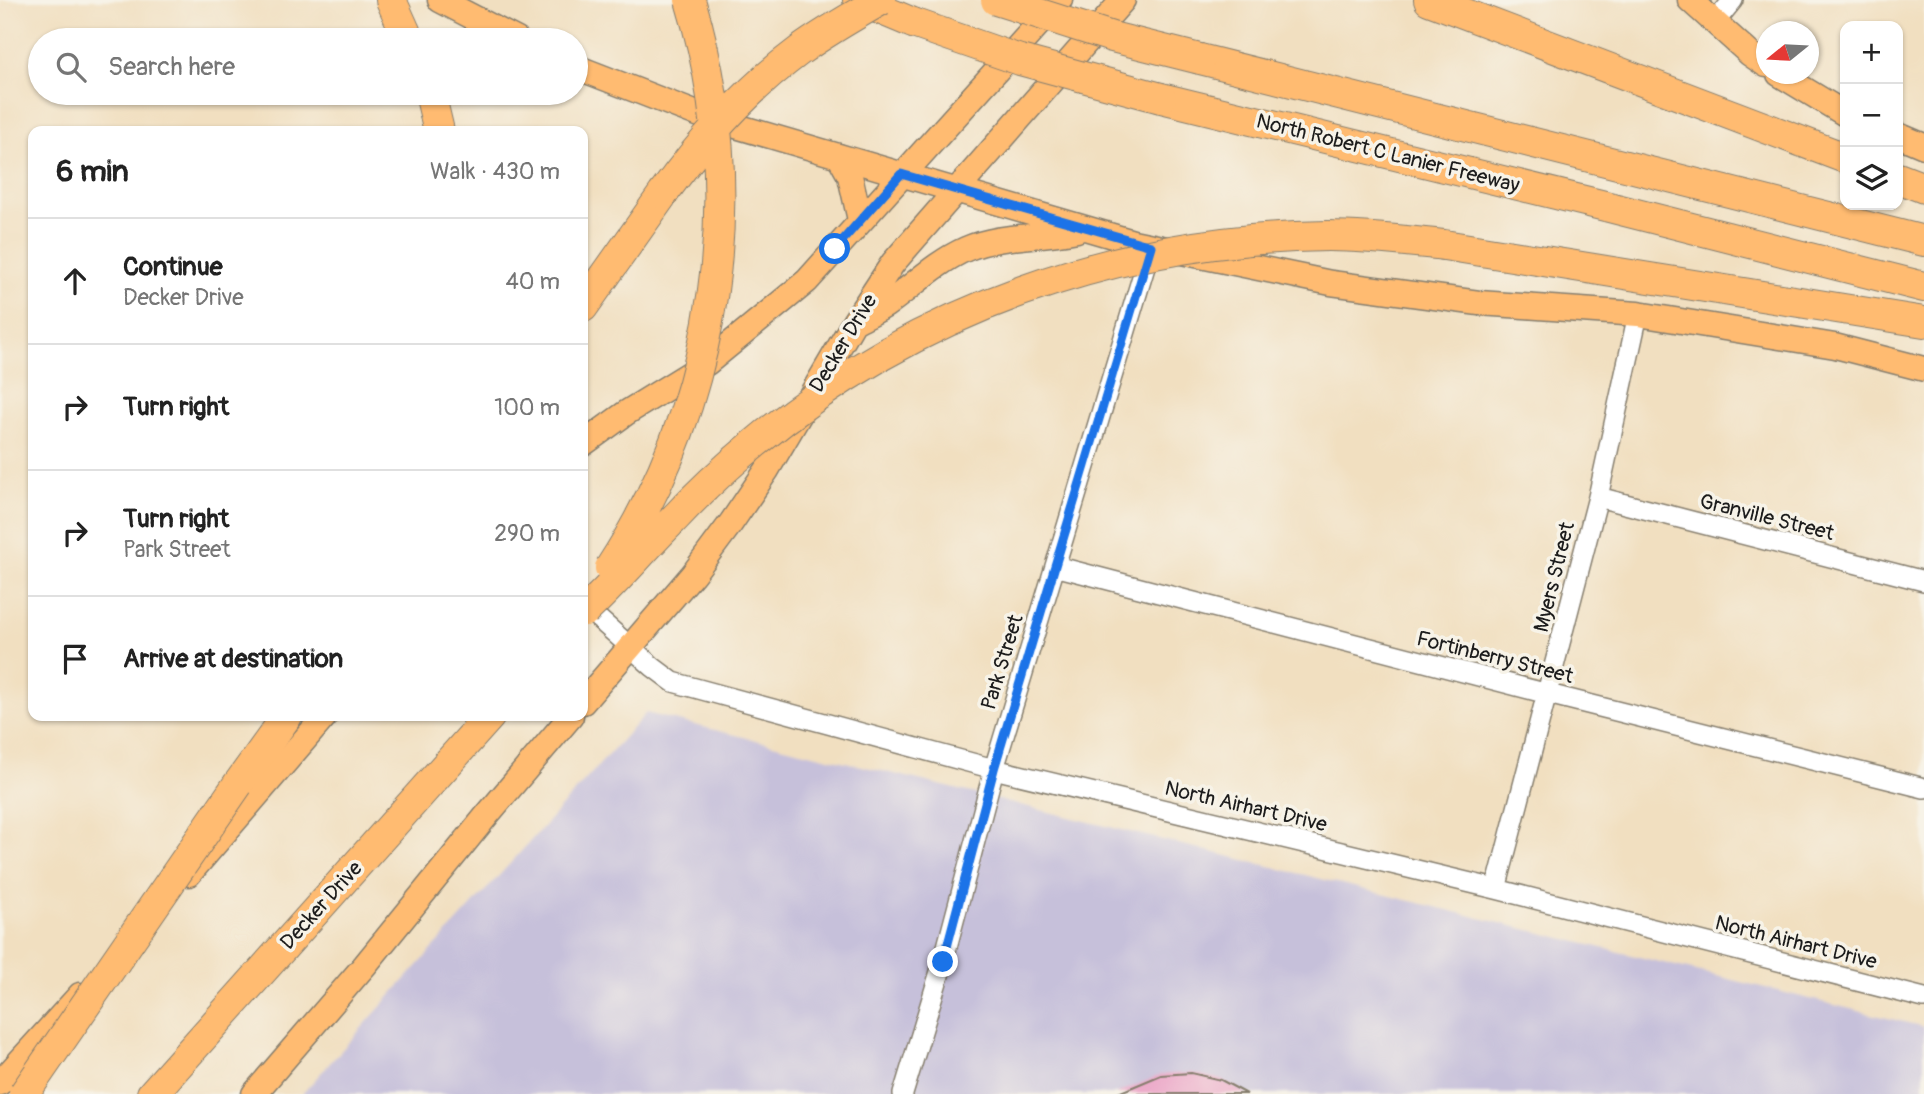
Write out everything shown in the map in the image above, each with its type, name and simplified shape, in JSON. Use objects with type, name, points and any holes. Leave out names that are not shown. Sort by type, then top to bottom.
[{"type":"highway","points":[[391,0],[404,28]]},
{"type":"highway","points":[[588,601],[636,525],[662,474],[695,386],[708,327],[715,274],[719,196],[718,149],[711,83],[690,0]]},
{"type":"highway","name":"North Robert C Lanier Freeway","points":[[858,0],[913,23],[1020,60],[1161,98],[1924,287]]},
{"type":"highway","points":[[588,300],[697,148],[733,108],[798,51],[881,0]]},
{"type":"highway","points":[[996,0],[1112,37],[1924,242]]},
{"type":"highway","points":[[1429,0],[1840,156]]},
{"type":"highway","points":[[433,105],[438,126]]},
{"type":"highway","points":[[1903,180],[1924,188]]},
{"type":"highway","points":[[588,605],[612,586],[709,483],[799,408],[903,344],[988,303],[1045,282],[1162,252],[1223,243],[1331,236],[1444,245],[1924,322]]},
{"type":"highway","points":[[24,1094],[284,721]]},
{"type":"highway","name":"Decker Drive","points":[[152,1094],[486,721]]},
{"type":"main road","points":[[440,0],[494,28]]},
{"type":"main road","points":[[588,440],[626,413],[707,363],[807,281],[1060,0]]},
{"type":"main road","name":"Decker Drive","points":[[588,696],[693,574],[732,523],[893,262],[1123,0]]},
{"type":"main road","points":[[1690,0],[1756,58]]},
{"type":"main road","points":[[588,72],[705,117],[1151,246],[1331,284],[1479,303],[1638,314],[1835,346],[1924,369]]},
{"type":"main road","points":[[1796,84],[1840,111]]},
{"type":"main road","points":[[1903,137],[1924,146]]},
{"type":"main road","points":[[839,156],[850,176],[860,220]]},
{"type":"main road","points":[[854,322],[885,305],[939,264],[968,248],[1000,239],[1055,234],[1084,228]]},
{"type":"main road","points":[[0,1083],[210,850],[321,721]]},
{"type":"main road","points":[[254,1094],[365,965],[486,815],[567,721]]},
{"type":"street","points":[[1715,22],[1733,0]]},
{"type":"street","name":"Park Street","points":[[904,1094],[943,962],[994,769],[1151,246]]},
{"type":"street","name":"Myers Street","points":[[1496,889],[1598,497],[1638,314]]},
{"type":"street","name":"Granville Street","points":[[1598,497],[1924,581]]},
{"type":"street","name":"Fortinberry Street","points":[[1055,566],[1924,788]]},
{"type":"street","name":"North Airhart Drive","points":[[588,613],[673,681],[994,769],[1496,889],[1924,998]]},
{"type":"shaded area","points":[[646,713],[1924,1027],[1924,1094],[302,1094]]},
{"type":"building","points":[[1191,1073],[1221,1080],[1247,1094],[1116,1094],[1161,1075]]},
{"type":"route","points":[[835,249],[901,174],[1151,246],[994,769],[943,962]]}]
